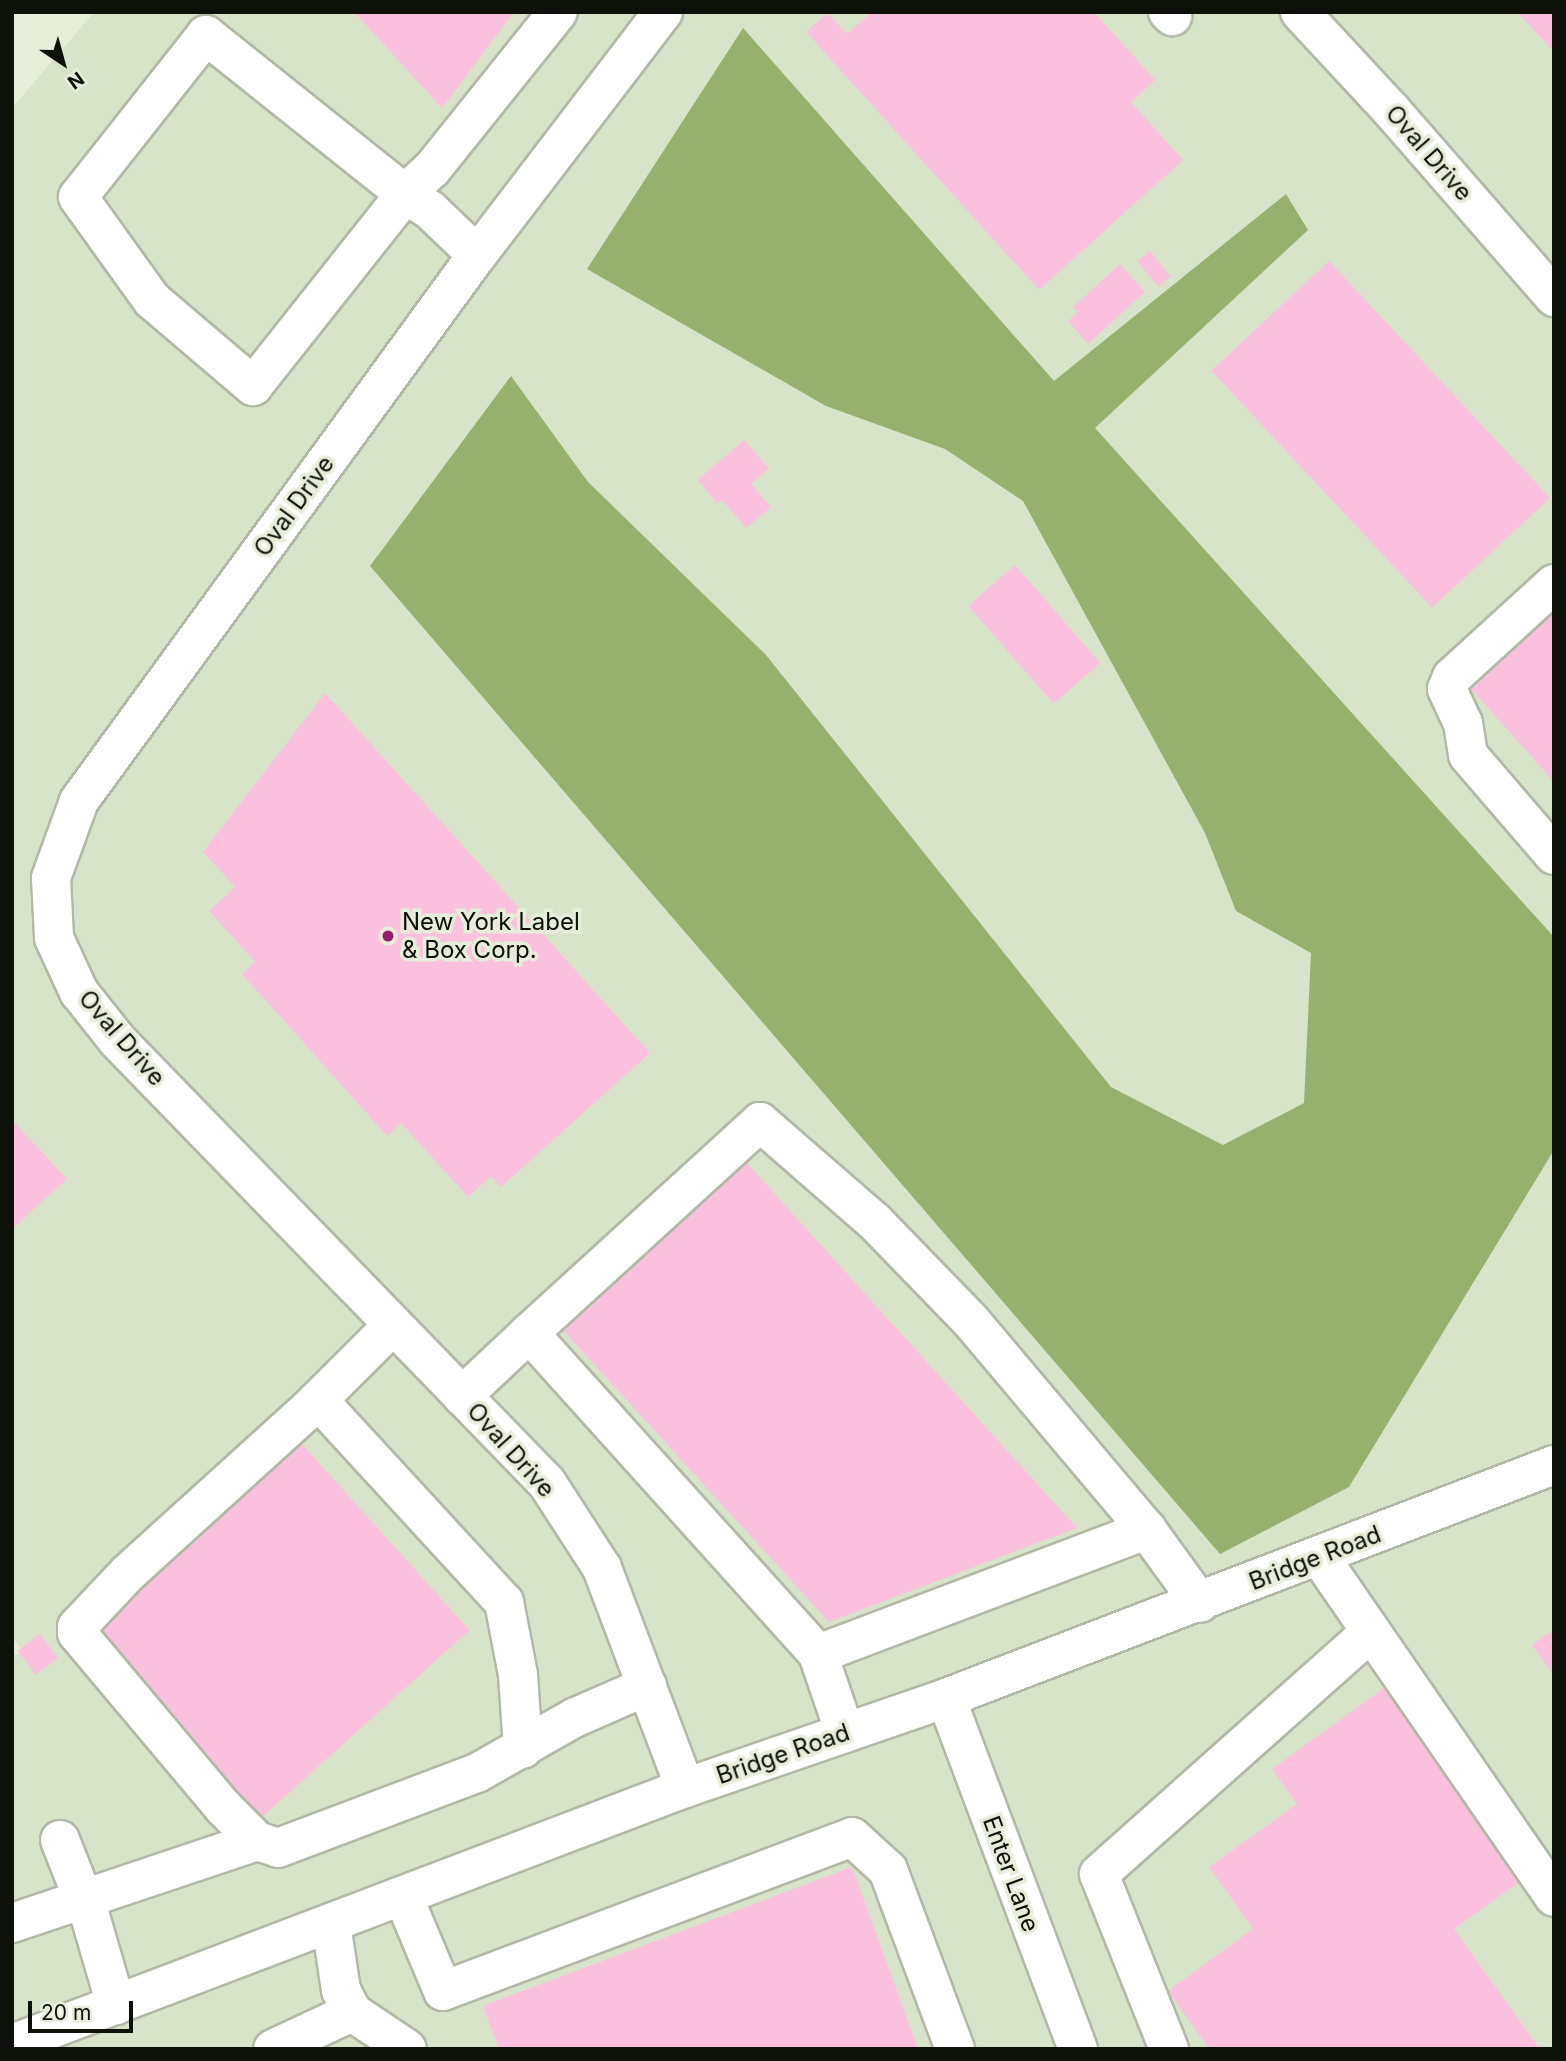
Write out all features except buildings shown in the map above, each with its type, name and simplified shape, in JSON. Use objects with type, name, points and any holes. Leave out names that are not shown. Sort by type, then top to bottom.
[{"type":"street","points":[[477,255],[429,209],[405,194],[206,36],[78,197],[152,300],[253,386],[405,194],[432,169],[558,12]]},
{"type":"street","name":"Oval Drive","points":[[663,12],[477,255],[79,801],[51,878],[54,938],[79,992],[117,1040],[547,1483],[602,1568],[685,1788]]},
{"type":"street","name":"Oval Drive","points":[[1300,12],[1392,111],[1554,297]]},
{"type":"street","points":[[1554,584],[1452,677],[1447,688],[1463,723],[1468,755],[1554,855]]},
{"type":"street","points":[[462,1396],[760,1122],[874,1221],[971,1321],[1147,1530],[1200,1603]]},
{"type":"street","points":[[257,1841],[223,1807],[77,1630],[127,1574],[318,1400],[393,1325]]},
{"type":"street","points":[[528,1333],[818,1654],[845,1733]]},
{"type":"street","points":[[318,1400],[504,1602],[518,1675],[523,1749]]},
{"type":"street","name":"Bridge Road","points":[[12,2044],[685,1788],[946,1698],[1200,1603],[1554,1465]]},
{"type":"street","points":[[818,1654],[1147,1530]]},
{"type":"street","points":[[1319,1556],[1554,1897]]},
{"type":"street","points":[[1169,2049],[1099,1874],[1371,1632]]},
{"type":"street","points":[[12,1923],[83,1898],[125,1888],[257,1841],[286,1847],[319,1832],[441,1789],[523,1749],[574,1718],[647,1686]]},
{"type":"street","name":"Enter Lane","points":[[946,1698],[1078,2049]]},
{"type":"street","points":[[403,1896],[443,1991],[852,1837],[888,1870],[955,2049]]},
{"type":"street","points":[[60,1840],[83,1898],[116,2005]]},
{"type":"street","points":[[331,1924],[341,1990],[352,2012],[407,2049]]},
{"type":"street","points":[[272,2049],[352,2012]]},
{"type":"shaded area","points":[[94,12],[1554,12],[1554,2049],[12,2049],[12,1655],[25,1653],[12,1638],[12,108]]},
{"type":"green space","points":[[743,28],[1054,381],[1286,194],[1308,230],[1095,428],[1554,937],[1554,1150],[1349,1487],[1220,1554],[370,566],[511,376],[588,482],[766,655],[1111,1087],[1223,1145],[1304,1103],[1311,953],[1236,911],[1205,833],[1023,501],[945,449],[826,406],[587,269]]},
{"type":"place","name":"New York Label & Box Corp.","points":[[388,936]]}]
